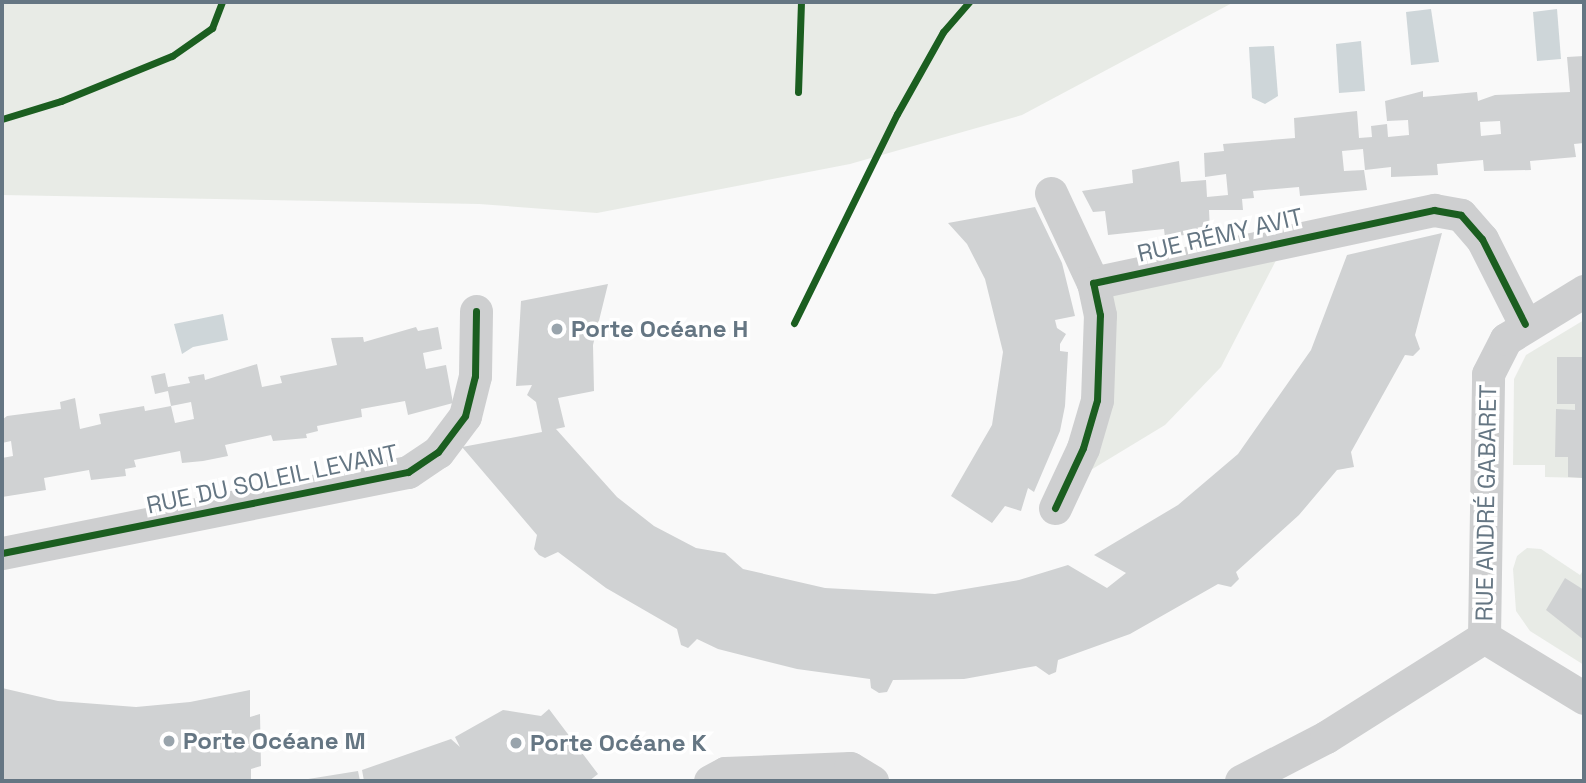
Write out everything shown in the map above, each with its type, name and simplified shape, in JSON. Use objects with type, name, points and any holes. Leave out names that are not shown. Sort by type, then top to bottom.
[{"type":"street","points":[[1051,193],[1093,283],[1100,315],[1097,400],[1083,448],[1055,508]]},
{"type":"street","name":"RUE RÉMY AVIT","points":[[1093,283],[1434,210],[1461,215],[1482,239],[1525,324]]},
{"type":"street","name":"RUE ANDRÉ GABARET","points":[[1484,637],[1488,374],[1506,339],[1525,324],[1584,291]]},
{"type":"street","name":"RUE DU SOLEIL LEVANT","points":[[2,553],[408,472],[438,452],[465,416],[475,376],[476,311]]},
{"type":"street","points":[[1241,781],[1326,737],[1484,637],[1584,698]]},
{"type":"street","points":[[710,781],[725,773],[850,768],[872,781]]},
{"type":"shaded area","points":[[2,2],[1234,2],[1022,115],[850,164],[597,213],[479,204],[2,195]]},
{"type":"shaded area","points":[[1431,9],[1439,62],[1411,65],[1406,12]]},
{"type":"shaded area","points":[[1557,9],[1561,59],[1537,61],[1533,12]]},
{"type":"shaded area","points":[[1361,41],[1365,91],[1339,93],[1336,44]]},
{"type":"shaded area","points":[[1274,46],[1278,96],[1265,104],[1252,98],[1249,47]]},
{"type":"shaded area","points":[[1287,239],[1221,367],[1165,425],[1066,485],[1083,448],[1093,283]]},
{"type":"shaded area","points":[[223,314],[228,340],[193,347],[182,354],[174,324]]},
{"type":"shaded area","points":[[1584,320],[1584,478],[1545,477],[1545,465],[1513,465],[1514,379],[1526,355]]},
{"type":"shaded area","points":[[1527,548],[1541,549],[1580,575],[1584,569],[1584,665],[1530,631],[1516,611],[1513,569],[1517,556]]},
{"type":"building","points":[[1584,56],[1584,143],[1574,144],[1576,157],[1530,161],[1531,170],[1484,171],[1483,160],[1437,164],[1438,175],[1391,177],[1391,167],[1365,170],[1363,149],[1342,151],[1344,171],[1364,170],[1367,190],[1300,196],[1299,187],[1253,191],[1254,198],[1242,199],[1243,210],[1209,210],[1210,231],[1165,238],[1164,229],[1108,235],[1105,211],[1093,212],[1082,191],[1133,183],[1132,170],[1179,161],[1181,182],[1206,180],[1207,197],[1228,195],[1226,174],[1205,177],[1204,153],[1224,151],[1223,144],[1295,138],[1294,118],[1357,111],[1359,138],[1372,137],[1371,126],[1387,124],[1388,137],[1409,135],[1408,120],[1387,121],[1385,101],[1423,91],[1423,97],[1477,92],[1478,101],[1495,95],[1570,92],[1567,57]],"holes":[[[1500,121],[1501,134],[1481,136],[1480,122]]]},
{"type":"building","points":[[1035,207],[1062,263],[1075,316],[1055,320],[1057,328],[1066,334],[1060,344],[1060,351],[1068,352],[1065,406],[1060,431],[1034,492],[1028,488],[1021,511],[1005,506],[992,523],[951,496],[992,425],[1003,352],[985,279],[967,244],[948,223]]},
{"type":"building","points":[[1442,233],[1415,335],[1420,349],[1413,356],[1405,355],[1351,452],[1354,467],[1337,470],[1299,515],[1236,572],[1239,579],[1231,587],[1218,584],[1130,634],[1058,660],[1056,672],[1049,675],[1036,666],[964,679],[893,680],[887,692],[879,693],[871,688],[870,679],[797,669],[718,649],[697,639],[688,648],[681,645],[677,629],[606,588],[558,552],[545,558],[539,555],[534,549],[537,535],[462,447],[542,432],[536,402],[527,395],[532,385],[516,386],[521,301],[608,284],[593,345],[594,391],[558,398],[565,427],[556,429],[617,497],[654,526],[696,548],[725,553],[743,569],[825,588],[935,594],[1019,580],[1068,565],[1107,588],[1126,573],[1094,555],[1178,505],[1238,454],[1311,350],[1347,255]]},
{"type":"building","points":[[416,327],[418,331],[438,327],[442,349],[423,353],[426,369],[446,365],[453,403],[408,415],[405,401],[361,409],[362,417],[317,426],[318,431],[306,434],[307,438],[273,441],[271,435],[225,445],[228,456],[203,461],[182,463],[180,451],[134,460],[136,467],[125,469],[126,476],[91,480],[89,470],[44,478],[46,490],[2,497],[2,458],[13,456],[11,441],[2,443],[2,420],[7,416],[61,409],[60,402],[75,398],[80,429],[101,424],[99,414],[144,406],[145,411],[171,406],[168,391],[155,394],[151,376],[165,373],[168,387],[190,383],[188,377],[204,374],[205,380],[257,364],[262,387],[282,383],[280,376],[337,365],[331,338],[363,337],[364,342]],"holes":[[[191,402],[194,419],[175,423],[171,406]]]},
{"type":"building","points":[[1557,357],[1584,357],[1584,478],[1568,477],[1568,457],[1555,457],[1556,409],[1575,410],[1575,404],[1557,404]]},
{"type":"building","points":[[1565,578],[1584,590],[1584,640],[1546,610]]},
{"type":"building","name":"Porte Océane M","points":[[2,688],[58,701],[136,707],[190,702],[250,690],[250,717],[260,714],[261,766],[251,769],[251,781],[2,781]]},
{"type":"building","name":"Porte Océane K","points":[[549,709],[598,774],[589,781],[364,781],[362,770],[451,739],[460,747],[455,737],[503,710],[541,716]]},
{"type":"building","points":[[358,771],[360,781],[302,781],[302,780]]},
{"type":"cycle path","points":[[2,119],[61,101],[172,56],[212,28],[222,2]]},
{"type":"cycle path","points":[[798,92],[801,2]]},
{"type":"cycle path","points":[[794,323],[897,114],[943,32],[969,2]]},
{"type":"cycle path","points":[[1055,508],[1083,448],[1097,400],[1100,315],[1093,283],[1434,210],[1461,215],[1482,239],[1525,324]]},
{"type":"cycle path","points":[[2,553],[408,472],[438,452],[465,416],[475,376],[476,311]]},
{"type":"place","name":"Porte Océane H","points":[[557,329]]},
{"type":"place","name":"Porte Océane M","points":[[169,741]]},
{"type":"place","name":"Porte Océane K","points":[[516,743]]}]
